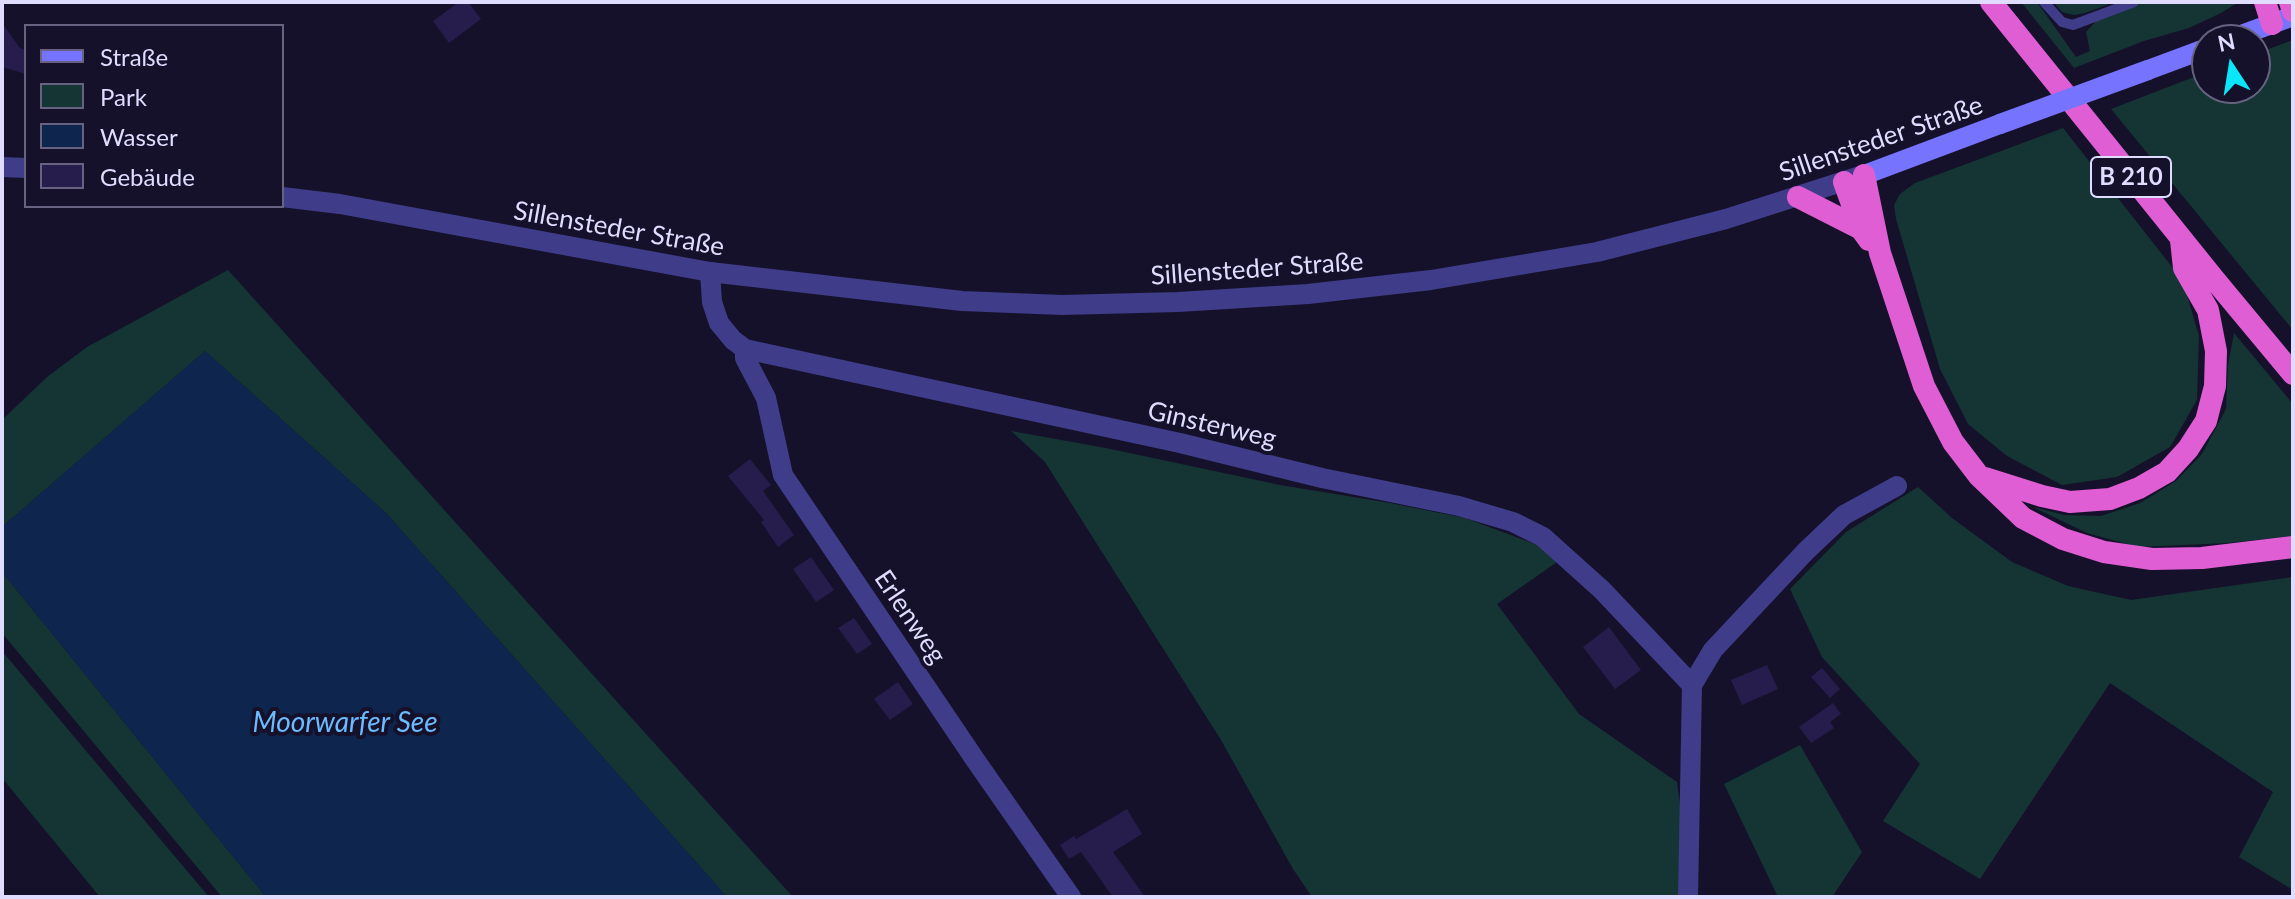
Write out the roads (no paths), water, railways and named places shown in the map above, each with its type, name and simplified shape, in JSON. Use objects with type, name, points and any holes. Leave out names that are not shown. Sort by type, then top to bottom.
[{"type":"highway","name":"B 210","points":[[1991,2],[2293,374]]},
{"type":"highway","points":[[2265,2],[2286,17],[2290,2]]},
{"type":"highway","points":[[1854,178],[1861,229]]},
{"type":"highway","points":[[1854,178],[1924,386],[1953,442],[1979,476],[2023,518],[2063,539],[2104,552],[2152,559],[2202,558],[2293,547]]},
{"type":"highway","points":[[1798,197],[1861,229],[1880,253]]},
{"type":"highway","points":[[1979,476],[2070,502],[2110,499],[2139,488],[2167,472],[2188,449],[2206,421],[2215,386],[2216,351],[2208,310],[2184,268],[2181,239]]},
{"type":"main road","name":"Sillensteder Straße","points":[[1854,178],[2191,54]]},
{"type":"street","points":[[2,167],[24,168]]},
{"type":"street","name":"Sillensteder Straße","points":[[284,197],[340,204],[710,272],[947,299],[1033,304],[1178,302],[1308,294],[1431,280],[1597,252],[1726,219],[1854,178]]},
{"type":"street","points":[[710,272],[712,302],[719,323],[745,349]]},
{"type":"street","name":"Ginsterweg","points":[[745,349],[1459,506],[1513,522],[1543,537],[1602,590],[1692,685]]},
{"type":"street","name":"Erlenweg","points":[[745,349],[745,358],[766,398],[783,475],[1071,897]]},
{"type":"street","points":[[1688,897],[1692,685],[1713,650],[1806,551],[1844,515],[1897,486]]},
{"type":"lane","points":[[2044,2],[2062,22],[2073,25],[2134,2]]},
{"type":"water","name":"Moorwarfer See","points":[[205,351],[386,513],[727,897],[266,897],[2,572],[2,527]]}]
